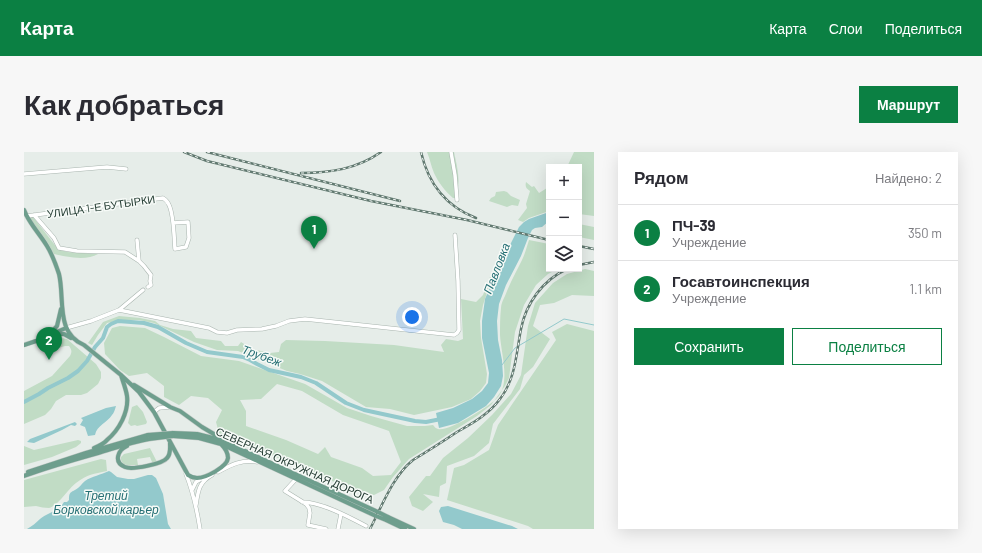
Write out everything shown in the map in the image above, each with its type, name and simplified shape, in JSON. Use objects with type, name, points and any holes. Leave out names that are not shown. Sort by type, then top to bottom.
[{"type":"main road","points":[[24,210],[26,216],[46,246],[57,270],[59,275],[64,322],[66,328],[77,342]]},
{"type":"main road","points":[[50,336],[57,326],[62,305]]},
{"type":"main road","points":[[24,345],[50,336],[66,328]]},
{"type":"main road","points":[[50,336],[64,334],[84,345],[121,375],[139,392],[154,412],[188,475],[197,478],[206,476],[222,468],[228,457],[221,444]]},
{"type":"main road","points":[[86,453],[108,440],[122,421],[126,409],[127,397],[121,375]]},
{"type":"main road","points":[[130,383],[170,407],[180,411],[229,444]]},
{"type":"main road","name":"СЕВЕРНАЯ ОКРУЖНАЯ ДОРОГА","points":[[24,475],[86,453],[148,437],[187,433],[221,440],[377,514]]},
{"type":"main road","name":"СЕВЕРНАЯ ОКРУЖНАЯ ДОРОГА","points":[[173,435],[199,438],[221,444],[296,479],[414,529]]},
{"type":"main road","points":[[148,437],[124,447],[119,452],[118,460],[123,466],[132,468],[163,462],[170,454],[170,443]]},
{"type":"main road","points":[[24,475],[138,441]]},
{"type":"main road","name":"СЕВЕРНАЯ ОКРУЖНАЯ ДОРОГА","points":[[387,518],[406,529]]},
{"type":"street","points":[[451,152],[457,200]]},
{"type":"street","points":[[24,174],[106,167],[126,169]]},
{"type":"street","name":"УЛИЦА 1-Е БУТЫРКИ","points":[[26,216],[163,198],[170,206],[176,250],[186,247],[190,238],[188,222],[173,223]]},
{"type":"street","points":[[34,215],[54,238],[58,248],[78,251],[125,252],[133,256],[151,275],[151,285],[148,287]]},
{"type":"street","points":[[119,310],[227,333],[237,330],[262,329],[276,326],[289,320],[305,318],[454,334],[459,330],[455,235]]},
{"type":"street","points":[[137,240],[139,261]]},
{"type":"street","points":[[66,328],[91,321],[119,310],[142,291]]},
{"type":"street","points":[[154,412],[159,408],[170,407]]},
{"type":"street","points":[[196,505],[197,495],[201,484],[210,476],[240,462],[253,461],[265,464]]},
{"type":"street","points":[[186,472],[196,505],[200,529]]},
{"type":"street","points":[[192,490],[196,482],[206,476]]},
{"type":"street","points":[[296,479],[286,491],[308,506],[310,510],[308,525],[326,529]]},
{"type":"street","points":[[301,502],[311,502],[366,526]]},
{"type":"street","points":[[338,529],[341,514]]},
{"type":"green space","points":[[427,152],[454,152],[459,181],[455,198],[447,192],[438,180]]},
{"type":"green space","points":[[574,152],[594,152],[594,216],[582,214],[582,164],[568,164]]},
{"type":"green space","points":[[526,182],[532,187],[534,186],[539,193],[546,189],[546,212],[529,218],[523,222],[518,220],[527,208],[526,204],[530,191],[526,185]]},
{"type":"green space","points":[[504,191],[520,200],[518,206],[512,205],[507,207],[489,201],[495,196],[496,192]]},
{"type":"green space","points":[[29,217],[33,217],[58,249],[67,252],[98,254],[82,258],[54,254]]},
{"type":"green space","points":[[582,225],[594,227],[594,240],[582,238]]},
{"type":"green space","points":[[529,240],[546,243],[546,272],[552,272],[536,285],[524,305],[515,332],[509,378],[502,390],[504,382],[504,366],[500,335],[500,315],[502,304],[523,258]]},
{"type":"green space","points":[[582,270],[594,271],[594,296],[572,295],[554,303],[540,305],[533,326],[550,339],[533,367],[524,375],[520,389],[493,424],[489,443],[474,456],[447,466],[446,483],[440,486],[439,497],[423,494],[433,502],[423,511],[412,506],[409,497],[426,476],[430,476],[443,458],[468,438],[511,394],[521,375],[528,326],[535,303],[553,283],[567,274],[582,272]]},
{"type":"green space","points":[[490,277],[492,277],[483,305],[480,321],[481,338],[487,374],[486,383],[471,399],[452,407],[414,415],[390,409],[366,407],[322,381],[287,371],[238,351],[217,350],[194,342],[154,323],[139,320],[120,320],[107,323],[92,345],[88,343],[103,322],[119,316],[155,321],[160,325],[173,329],[191,331],[196,338],[221,341],[225,346],[238,346],[241,342],[252,349],[270,353],[279,352],[281,344],[286,340],[394,345],[444,352],[441,345],[446,339],[458,341],[463,339],[461,299],[476,302],[483,295]]},
{"type":"green space","points":[[567,324],[594,331],[594,529],[533,529],[528,526],[447,500],[454,468],[464,465],[489,450],[498,425],[556,340],[552,332]]},
{"type":"green space","points":[[120,326],[145,328],[201,356],[239,361],[305,384],[347,408],[407,426],[433,425],[438,429],[443,429],[470,417],[494,401],[477,416],[409,459],[384,490],[374,495],[358,492],[219,433],[216,422],[222,410],[208,398],[191,396],[179,405],[164,397],[164,386],[147,373],[129,376],[120,370],[105,354],[104,343],[112,328]],"holes":[[[277,384],[302,391],[343,415],[389,431],[401,462],[391,475],[373,476],[362,468],[331,457],[325,447],[318,454],[286,440],[246,426],[246,411],[240,400],[261,399]]]},
{"type":"green space","points":[[56,337],[67,339],[96,364],[101,372],[101,378],[98,384],[87,393],[81,395],[66,395],[56,401],[45,415],[24,424],[24,391],[52,376],[71,355],[69,346],[55,349],[50,341]]},
{"type":"green space","points":[[137,405],[143,412],[147,422],[146,424],[131,426],[128,423],[132,407]]},
{"type":"green space","points":[[78,440],[81,441],[81,443],[76,447],[52,457],[24,465],[24,446],[34,450]]},
{"type":"green space","points":[[150,448],[157,462],[152,462],[150,457],[137,459],[138,465],[127,465],[123,464],[121,460],[121,457],[124,454]]},
{"type":"green space","points":[[101,459],[106,460],[107,471],[91,475],[80,480],[52,507],[24,507],[24,480]]},
{"type":"water","points":[[546,213],[546,224],[542,227],[532,230],[506,285],[499,304],[497,321],[503,376],[501,386],[486,406],[458,423],[439,428],[436,413],[453,408],[472,399],[482,391],[488,383],[489,373],[482,338],[482,321],[485,299],[503,256],[519,227],[529,219]]},
{"type":"water","points":[[116,406],[113,414],[100,426],[95,435],[88,436],[85,427],[80,425],[83,420],[81,418],[106,408]]},
{"type":"water","points":[[75,422],[77,424],[75,426],[71,425],[34,443],[27,442],[30,439]]},
{"type":"water","name":"Третий Борковской карьер","points":[[109,471],[117,477],[128,479],[148,475],[152,475],[156,478],[163,494],[168,524],[171,529],[27,529],[43,517],[59,508],[64,502],[67,502],[69,500],[70,493],[85,481]]},
{"type":"water","points":[[448,506],[518,529],[462,529],[443,522],[439,511],[441,507]]},
{"type":"waterway","points":[[502,365],[515,348],[564,319],[594,325]]},
{"type":"waterway","name":"Трубеж","points":[[24,402],[78,371],[103,338],[107,327],[118,321],[144,323],[158,327],[186,343],[207,352],[243,357],[269,370],[301,377],[316,383],[346,403],[364,410],[415,421],[426,422],[441,419]]},
{"type":"railway","points":[[184,152],[207,161],[371,201],[467,220],[546,239]]},
{"type":"railway","points":[[207,152],[400,201]]},
{"type":"railway","points":[[301,173],[343,169],[372,158],[381,152]]},
{"type":"railway","points":[[421,152],[428,174],[440,192],[455,207],[476,218]]},
{"type":"railway","points":[[582,247],[594,249]]},
{"type":"railway","points":[[582,264],[594,262]]},
{"type":"railway","points":[[370,529],[388,492],[406,467],[413,460],[480,418],[500,399],[512,374],[523,319],[531,301],[550,279],[562,272]]},
{"type":"place","name":"ПЧ-39","points":[[314,249]]},
{"type":"place","name":"Госавтоинспекция","points":[[49,360]]},
{"type":"water label","name":"Павловка","points":[[496,268]]}]
